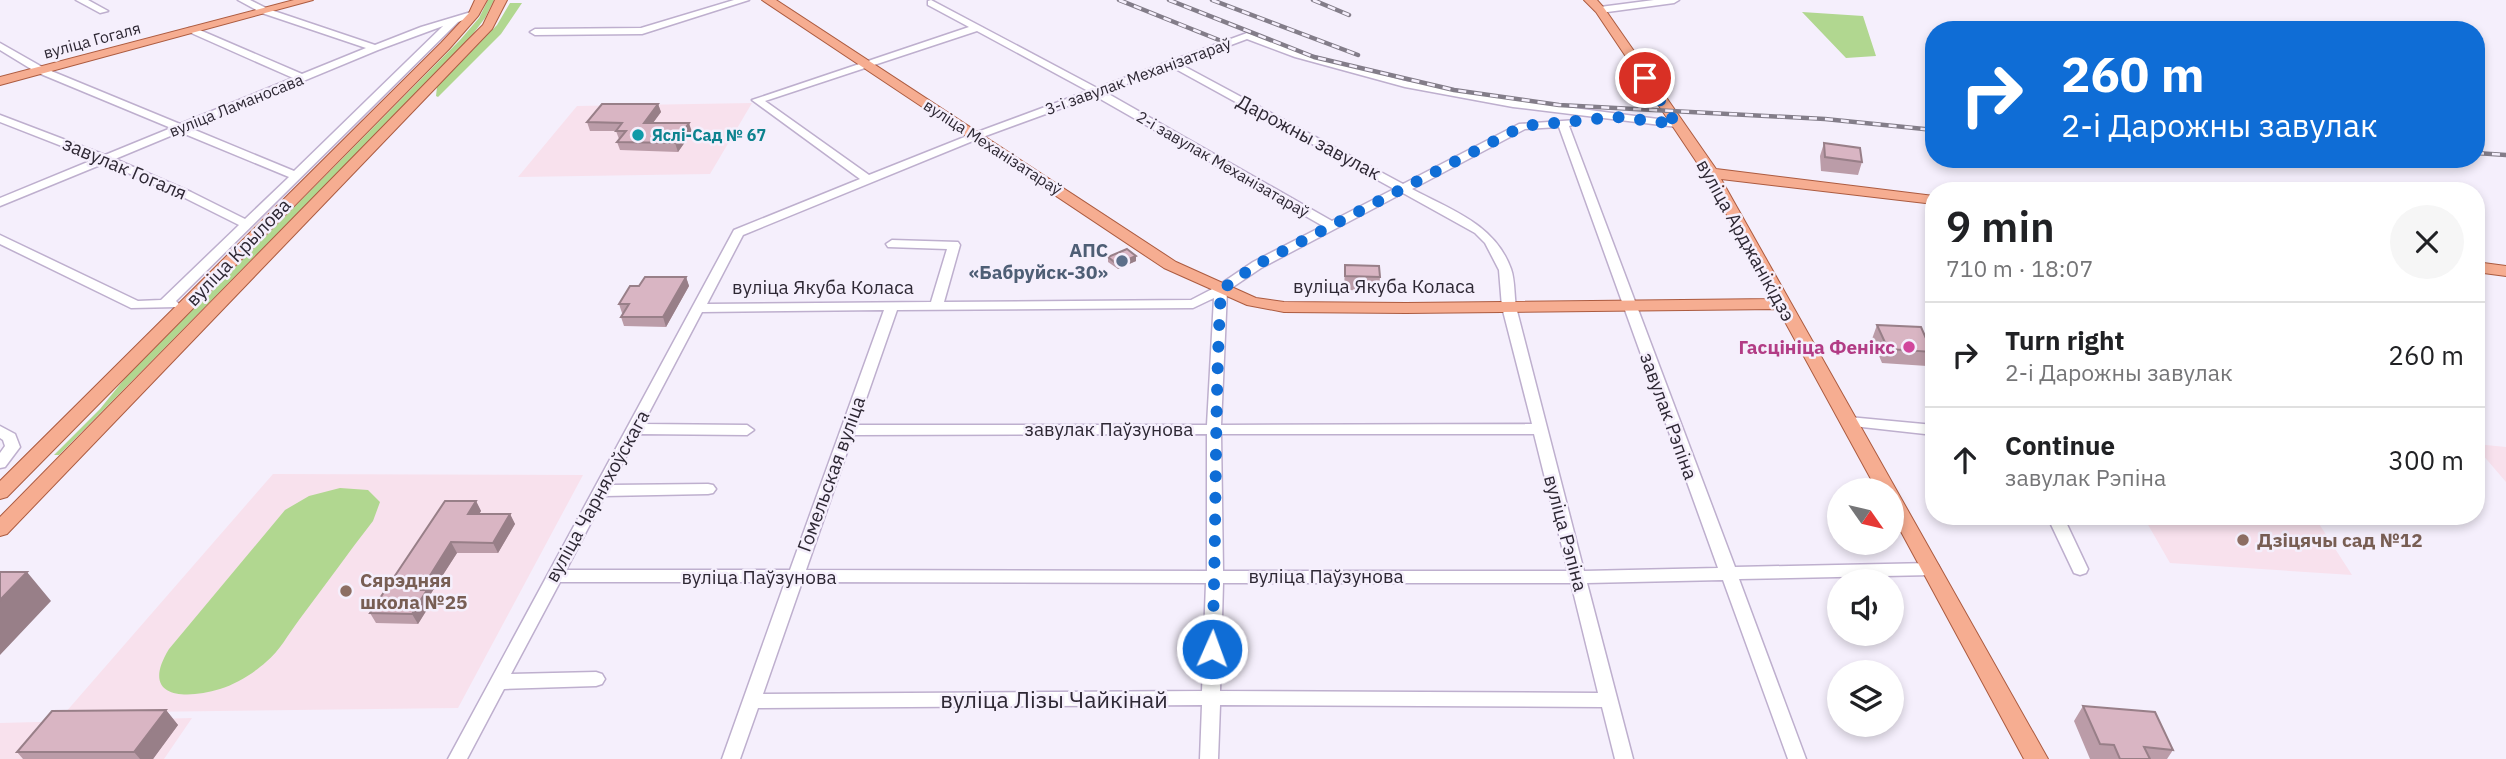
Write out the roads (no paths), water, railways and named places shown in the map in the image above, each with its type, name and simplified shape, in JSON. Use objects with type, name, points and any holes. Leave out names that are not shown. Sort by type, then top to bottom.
[{"type":"main road","name":"вуліца Гогаля","points":[[0,81],[307,0]]},
{"type":"main road","name":"вуліца Крылова","points":[[0,529],[479,36],[488,26],[501,0]]},
{"type":"main road","name":"вуліца Механізатараў","points":[[768,0],[1170,265],[1221,290]]},
{"type":"main road","name":"вуліца Арджанікідзэ","points":[[1590,0],[1600,10],[1711,173],[1880,478]]},
{"type":"main road","name":"вуліца Крылова","points":[[0,492],[436,56],[477,7]]},
{"type":"main road","points":[[1711,173],[1925,199]]},
{"type":"main road","points":[[2485,268],[2506,271]]},
{"type":"main road","name":"вуліца Якуба Коласа","points":[[1221,290],[1253,302],[1284,307],[1783,304]]},
{"type":"main road","points":[[28,464],[61,466]]},
{"type":"main road","points":[[1904,519],[2036,759]]},
{"type":"street","points":[[81,0],[103,11]]},
{"type":"street","points":[[243,0],[265,11],[374,48]]},
{"type":"street","points":[[535,32],[642,31],[744,0]]},
{"type":"street","points":[[1600,10],[1674,0]]},
{"type":"street","name":"2-і завулак Механізатараў","points":[[931,3],[1095,91],[1332,226]]},
{"type":"street","name":"вуліца Ламаносава","points":[[0,202],[374,48],[455,19],[477,7]]},
{"type":"street","points":[[165,304],[455,19]]},
{"type":"street","points":[[868,180],[757,100],[976,28]]},
{"type":"street","points":[[192,30],[302,78]]},
{"type":"street","name":"3-і завулак Механізатараў","points":[[738,233],[976,136],[1247,36],[1311,60],[1366,75],[1484,99],[1676,124]]},
{"type":"street","points":[[0,46],[40,70],[296,176]]},
{"type":"street","name":"Дарожны завулак","points":[[1173,64],[1406,188],[1479,230],[1490,241],[1505,270],[1509,307]]},
{"type":"street","points":[[1209,759],[1215,575],[1214,428],[1221,290],[1256,265],[1523,126],[1616,117]]},
{"type":"street","name":"завулак Гогаля","points":[[0,118],[104,159],[247,224]]},
{"type":"street","name":"завулак Рэпіна","points":[[1563,122],[1628,306],[1797,759]]},
{"type":"street","name":"вуліца Чарняхоўскага","points":[[457,759],[738,233]]},
{"type":"street","points":[[0,239],[136,305],[187,305]]},
{"type":"street","points":[[892,244],[954,245],[936,307]]},
{"type":"street","name":"вуліца Якуба Коласа","points":[[697,308],[1193,304],[1221,290]]},
{"type":"street","name":"вуліца Рэпіна","points":[[1509,307],[1624,759]]},
{"type":"street","name":"Гомельская вуліца","points":[[731,759],[793,577],[891,308]]},
{"type":"street","points":[[1849,422],[1925,429]]},
{"type":"street","points":[[635,429],[747,430]]},
{"type":"street","name":"завулак Паўзунова","points":[[847,430],[1539,429]]},
{"type":"street","points":[[0,431],[10,437],[13,447],[0,463]]},
{"type":"street","points":[[601,491],[708,488]]},
{"type":"street","points":[[2059,525],[2080,569]]},
{"type":"street","name":"вуліца Паўзунова","points":[[553,576],[1578,577],[1932,569]]},
{"type":"street","points":[[497,682],[596,679]]},
{"type":"street","name":"вуліца Лізы Чайкінай","points":[[750,701],[1210,698],[1609,700]]},
{"type":"railway","points":[[1119,0],[1219,40]]},
{"type":"railway","points":[[1169,0],[1314,57],[1454,90],[1559,105],[1825,119],[1925,129]]},
{"type":"railway","points":[[1212,0],[1358,55]]},
{"type":"railway","points":[[1313,0],[1349,15]]},
{"type":"railway","points":[[2485,154],[2506,155]]},
{"type":"place","name":"Яслі-Сад № 67","points":[[638,135]]},
{"type":"place","name":"АПС «Бабруйск-30»","points":[[1122,261]]},
{"type":"place","name":"Гасцініца Фенікс","points":[[1909,347]]},
{"type":"place","name":"Дзіцячы сад №12","points":[[2243,540]]},
{"type":"place","name":"Сярэдняя школа №25","points":[[346,591]]}]
